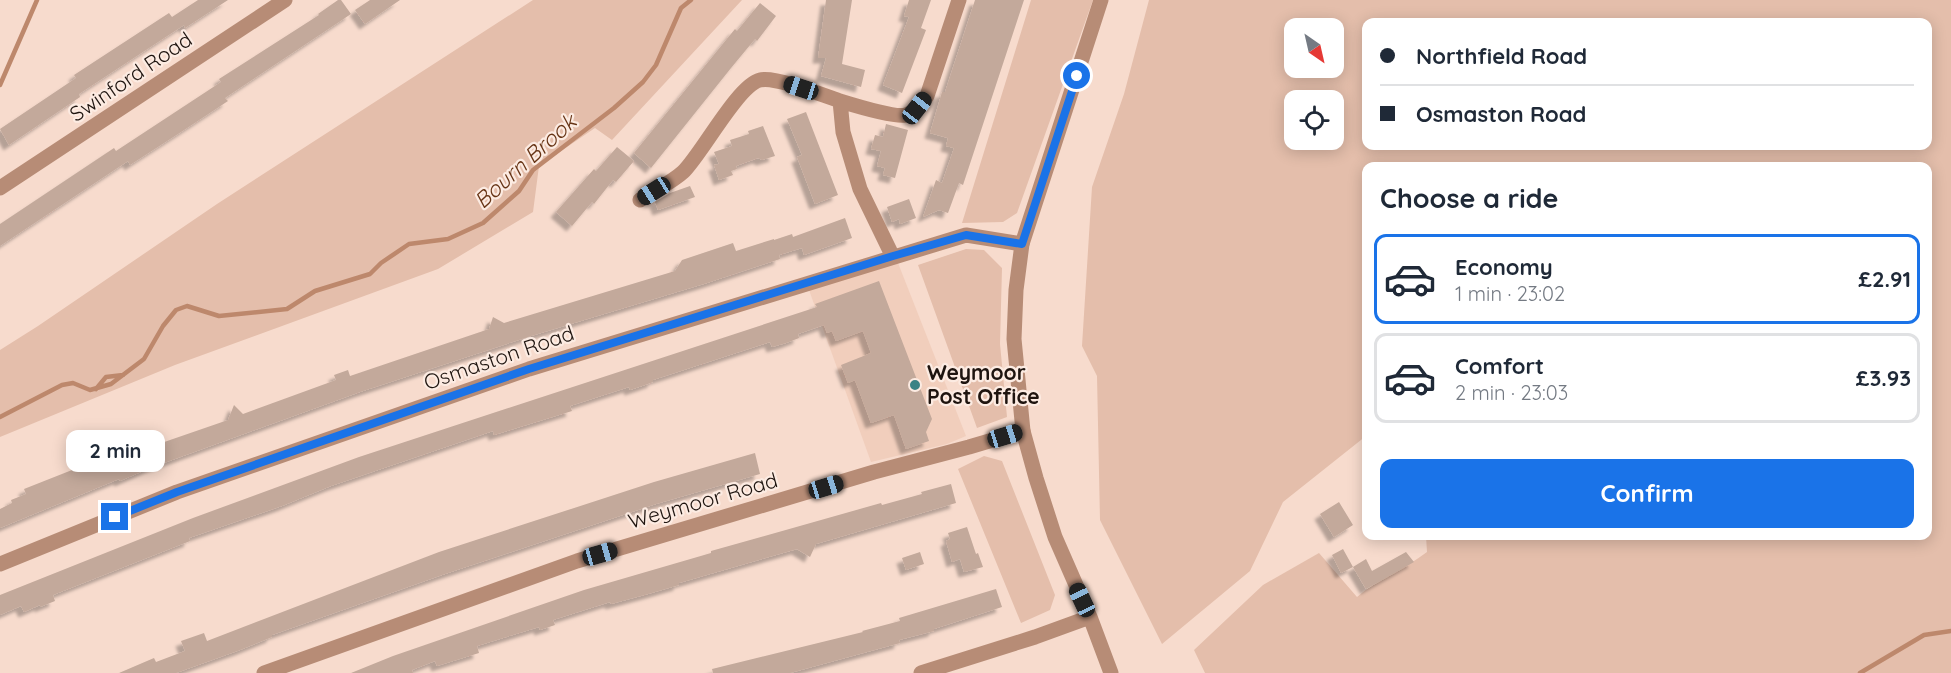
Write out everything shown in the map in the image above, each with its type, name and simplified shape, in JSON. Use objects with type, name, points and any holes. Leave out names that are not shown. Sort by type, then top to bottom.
[{"type":"street","name":"Swinford Road","points":[[0,188],[285,0]]},
{"type":"street","points":[[639,200],[683,172],[749,86],[760,80],[781,82],[872,110],[904,116],[917,108],[927,96],[959,0]]},
{"type":"street","points":[[1101,0],[1022,244],[1016,290],[1014,339],[1023,431],[1055,537],[1090,617],[1111,673]]},
{"type":"street","points":[[840,101],[843,132],[861,189],[893,256]]},
{"type":"street","name":"Osmaston Road","points":[[0,564],[177,492],[529,369],[966,235],[1022,244]]},
{"type":"street","name":"Weymoor Road","points":[[264,673],[577,561],[874,472],[1023,431]]},
{"type":"street","points":[[921,673],[1090,617]]},
{"type":"shaded area","points":[[533,0],[742,0],[612,140],[595,128],[539,166],[533,212],[438,269],[175,365],[0,437],[0,350],[217,204]]},
{"type":"shaded area","points":[[1031,0],[1093,0],[1017,213],[1003,222],[962,223]]},
{"type":"shaded area","points":[[1149,0],[1951,0],[1951,673],[1205,673],[1194,650],[1263,585],[1319,553],[1357,597],[1427,552],[1426,540],[1932,540],[1932,162],[1362,162],[1362,439],[1283,502],[1250,571],[1162,644],[1100,520],[1097,376],[1082,346],[1092,187],[1124,94]]},
{"type":"shaded area","points":[[966,249],[984,250],[1002,268],[1000,344],[1007,417],[977,428],[918,265]]},
{"type":"shaded area","points":[[898,263],[966,436],[947,444],[871,462],[809,290]]},
{"type":"shaded area","points":[[984,456],[1002,461],[1055,595],[1050,610],[1021,623],[958,469]]},
{"type":"building","points":[[198,0],[228,0],[185,28],[184,25],[79,94],[80,97],[9,145],[0,129],[76,78],[74,75],[169,13],[172,17]]},
{"type":"building","points":[[341,0],[351,14],[225,98],[228,101],[130,165],[128,161],[0,246],[0,224],[114,148],[116,151],[221,82],[219,79],[319,15]]},
{"type":"building","points":[[370,0],[400,0],[365,24],[355,10]]},
{"type":"building","points":[[826,0],[852,0],[842,64],[865,70],[861,87],[821,76],[826,58],[818,58]]},
{"type":"building","points":[[909,0],[931,0],[921,28],[926,30],[902,93],[883,85],[909,17],[904,16]]},
{"type":"building","points":[[975,0],[1024,0],[963,185],[959,183],[948,213],[939,210],[923,217],[936,180],[942,183],[954,148],[946,146],[948,138],[930,133]]},
{"type":"building","points":[[760,3],[776,16],[651,168],[634,153],[735,29],[737,31]]},
{"type":"building","points":[[806,112],[838,195],[815,204],[797,157],[802,155],[787,119]]},
{"type":"building","points":[[886,124],[908,130],[895,178],[883,175],[885,168],[877,166],[881,151],[871,149],[875,135],[883,137]]},
{"type":"building","points":[[763,126],[775,156],[762,160],[758,158],[736,166],[737,169],[731,171],[733,175],[719,180],[714,165],[719,164],[714,152],[732,146],[730,140],[749,134],[748,131]]},
{"type":"building","points":[[617,147],[634,161],[616,182],[613,180],[594,204],[592,202],[572,226],[556,212]]},
{"type":"building","points":[[690,186],[695,197],[658,210],[655,202],[670,193]]},
{"type":"building","points":[[909,199],[916,218],[900,224],[899,219],[892,222],[887,207]]},
{"type":"building","points":[[845,218],[852,238],[804,255],[802,248],[779,255],[780,259],[707,283],[531,336],[360,392],[120,481],[119,479],[0,528],[0,509],[12,503],[11,500],[26,494],[24,489],[110,455],[123,436],[128,450],[142,445],[144,449],[228,420],[234,405],[243,414],[336,380],[334,375],[348,370],[350,376],[489,329],[493,317],[504,323],[675,271],[682,260],[733,243],[736,251],[792,234],[793,237]]},
{"type":"building","points":[[879,281],[932,419],[926,432],[929,441],[906,449],[894,415],[871,423],[855,380],[848,383],[841,365],[871,353],[863,331],[836,341],[832,331],[827,333],[824,325],[798,334],[799,338],[786,343],[772,347],[770,342],[653,380],[653,382],[630,390],[629,387],[570,406],[572,411],[494,435],[493,431],[331,486],[282,506],[189,538],[190,541],[53,595],[55,601],[40,607],[40,605],[24,612],[21,606],[0,615],[0,595],[193,518],[359,457],[817,307],[815,304]]},
{"type":"building","points":[[755,453],[760,474],[656,504],[442,575],[272,635],[272,637],[240,650],[176,673],[119,673],[154,658],[156,662],[185,651],[181,641],[204,633],[207,641],[439,552],[654,482]]},
{"type":"building","points":[[951,484],[956,503],[816,544],[810,557],[797,549],[648,594],[611,604],[610,602],[553,620],[555,625],[540,630],[539,627],[477,646],[479,653],[437,666],[435,661],[412,670],[413,673],[351,673],[393,656],[584,590],[711,553],[711,551],[881,503],[882,505],[922,494],[921,492]]},
{"type":"building","points":[[1339,502],[1353,525],[1334,537],[1320,514]]},
{"type":"building","points":[[967,527],[983,567],[964,572],[960,559],[952,562],[946,541],[950,539],[948,533]]},
{"type":"building","points":[[1343,549],[1353,567],[1341,573],[1332,555]]},
{"type":"building","points":[[920,552],[924,564],[906,570],[902,558]]},
{"type":"building","points":[[1406,552],[1414,562],[1366,589],[1353,567],[1366,559],[1372,571]]},
{"type":"building","points":[[996,589],[1002,607],[934,629],[934,631],[899,640],[900,643],[790,673],[713,673],[712,669],[863,632],[900,621],[899,618]]},
{"type":"waterway","points":[[0,85],[37,0]]},
{"type":"waterway","name":"Bourn Brook","points":[[0,417],[62,385],[73,383],[90,390],[111,384],[144,359],[163,326],[176,310],[187,306],[219,316],[287,309],[315,291],[370,274],[381,263],[409,244],[448,239],[483,223],[519,191],[533,170],[614,108],[643,82],[656,65],[681,8],[691,0]]},
{"type":"waterway","name":"Bourn Brook","points":[[96,389],[106,377],[123,375]]},
{"type":"waterway","points":[[1860,673],[1924,635],[1951,631]]},
{"type":"place","name":"Weymoor Post Office","points":[[915,385]]},
{"type":"route","points":[[115,517],[177,492],[529,369],[893,256],[966,235],[1022,244],[1077,76]]}]
